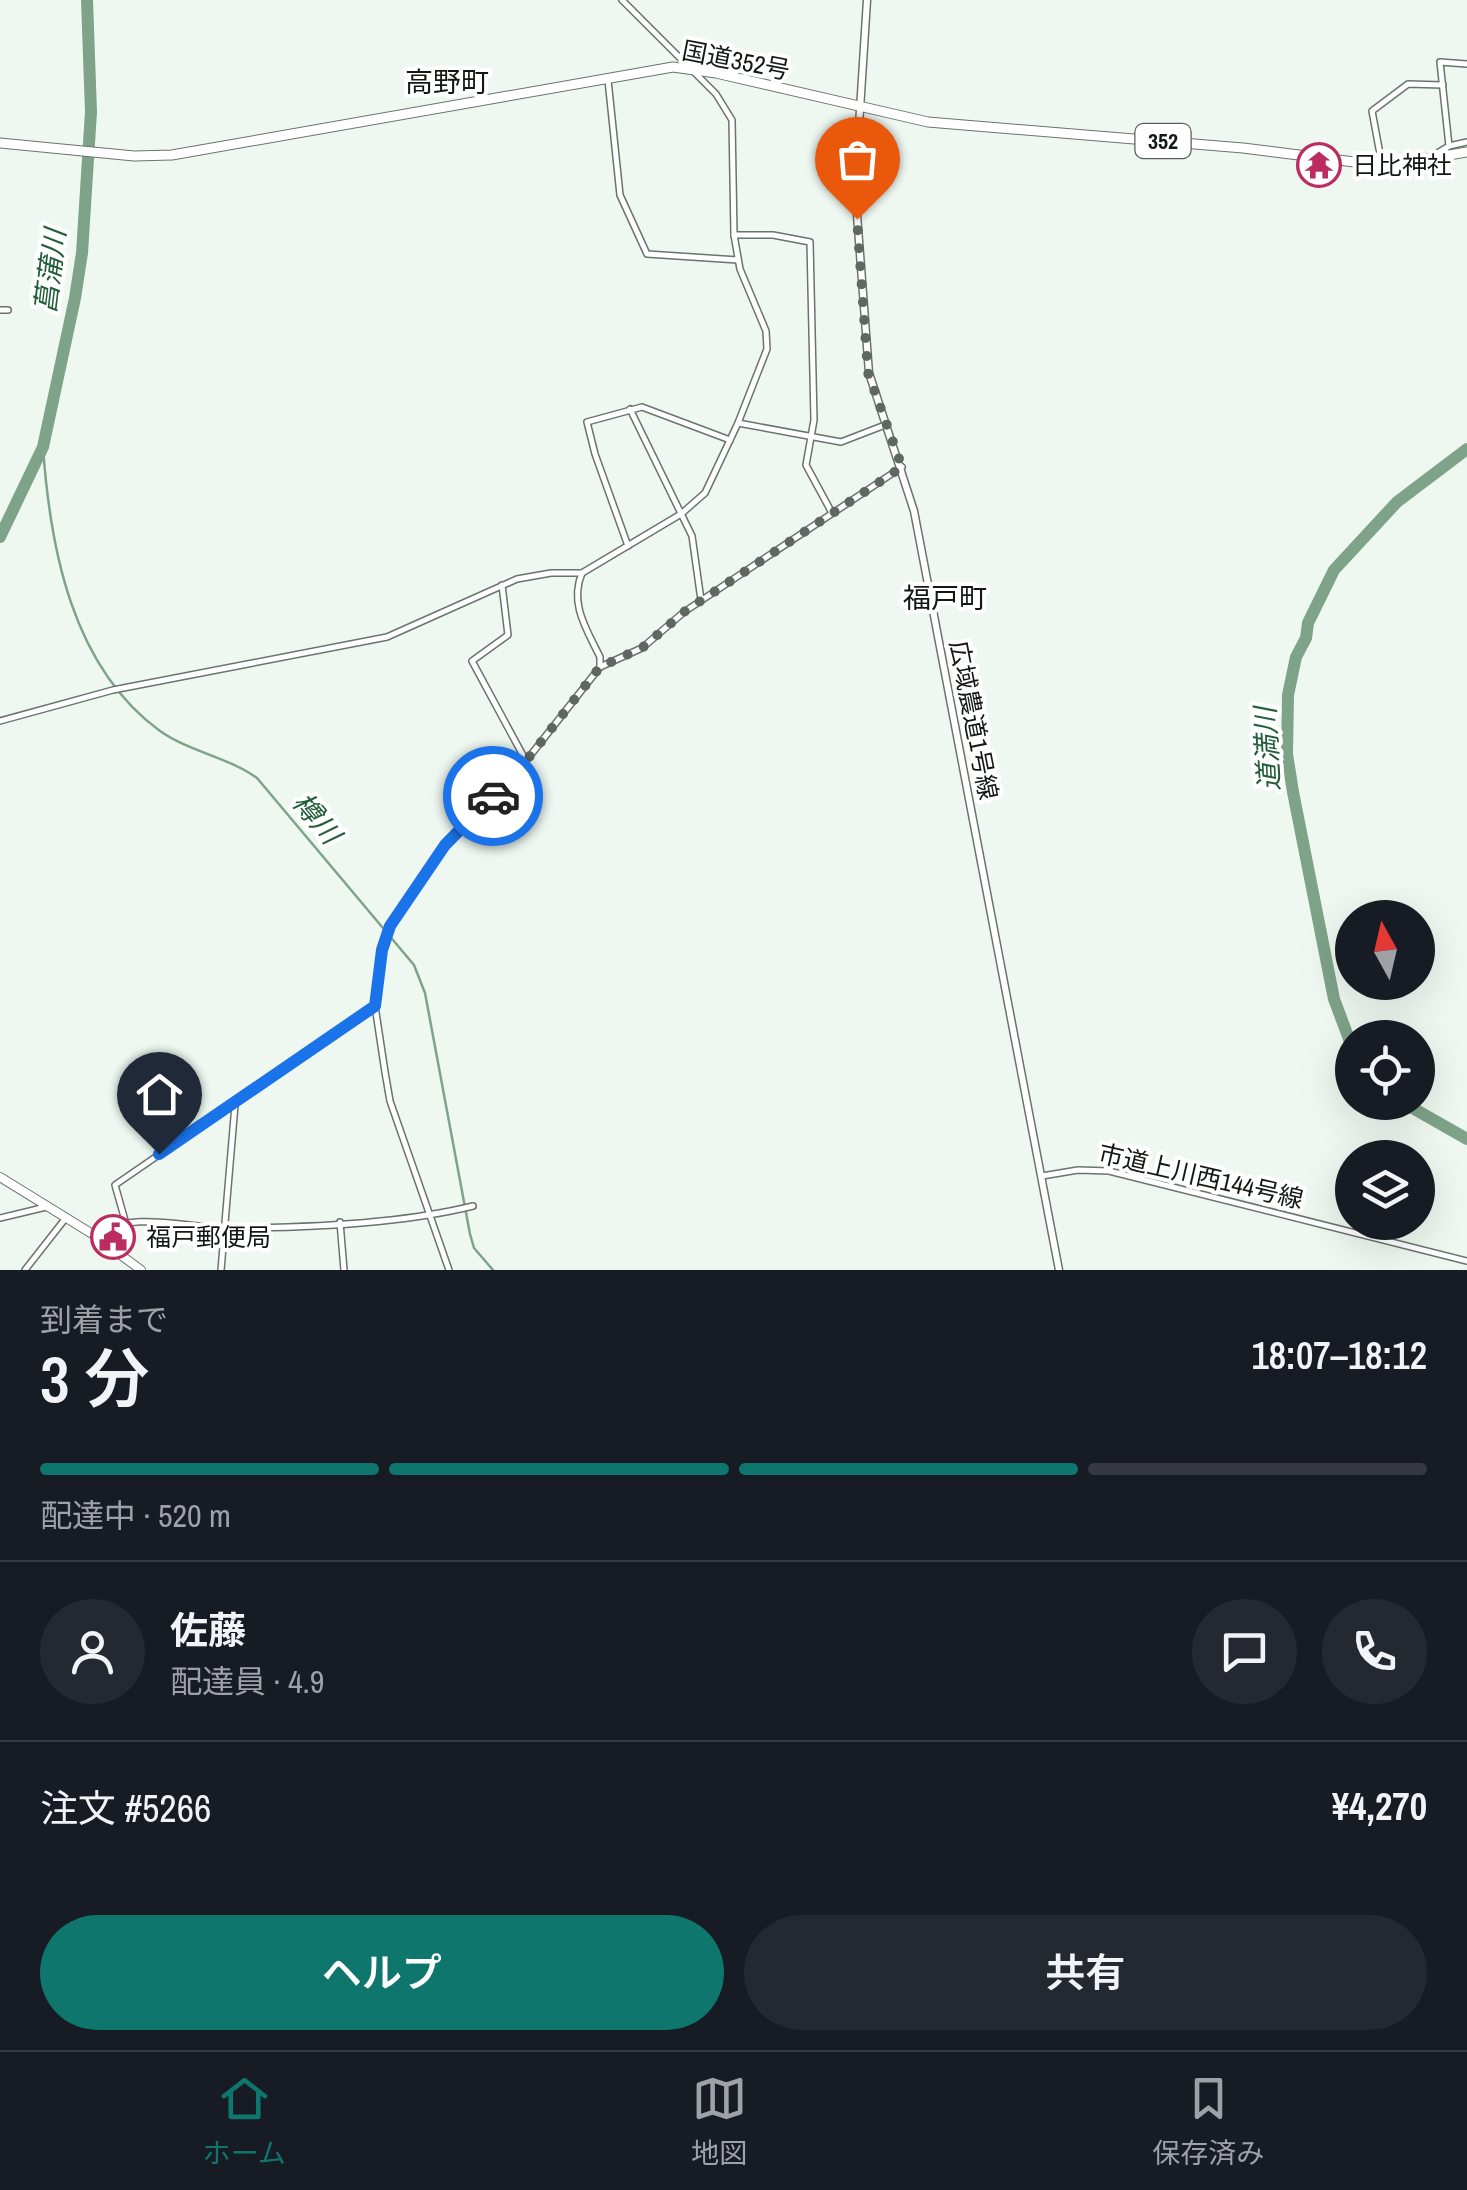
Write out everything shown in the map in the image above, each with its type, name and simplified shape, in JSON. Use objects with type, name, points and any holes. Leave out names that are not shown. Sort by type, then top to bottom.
[{"type":"highway","name":"国道352号","points":[[0,143],[144,156],[194,152],[608,76],[658,68],[690,68],[928,122],[1243,148],[1386,166],[1467,152]]},
{"type":"main road","points":[[0,1177],[140,1270]]},
{"type":"street","points":[[0,720],[113,690],[387,638],[502,585],[530,576],[582,573],[681,514],[705,494],[764,361],[768,341],[738,260],[730,114],[622,0]]},
{"type":"street","name":"広域農道1号線","points":[[867,0],[855,188],[864,345],[874,397],[902,467],[914,511],[1059,1270]]},
{"type":"street","points":[[1450,146],[1440,62],[1467,64]]},
{"type":"street","points":[[608,76],[620,195],[647,254],[738,260]]},
{"type":"street","points":[[1377,164],[1380,154],[1372,111],[1408,84],[1443,85]]},
{"type":"street","points":[[1434,158],[1450,146],[1467,142]]},
{"type":"street","points":[[734,235],[773,235],[810,242],[814,420],[808,471],[832,514]]},
{"type":"street","points":[[628,546],[594,454],[587,422],[642,407],[730,440]]},
{"type":"street","points":[[630,409],[696,548],[701,600]]},
{"type":"street","points":[[738,423],[809,438],[852,440],[885,425]]},
{"type":"street","points":[[448,1270],[390,1101],[375,1006],[384,939],[390,926],[445,845],[526,761],[600,667],[642,648],[701,600],[902,467]]},
{"type":"street","points":[[582,573],[577,584],[577,605],[600,658],[600,667]]},
{"type":"street","points":[[502,585],[508,634],[472,661],[526,761]]},
{"type":"street","points":[[126,1224],[115,1185],[375,1006]]},
{"type":"street","points":[[221,1270],[235,1104]]},
{"type":"street","name":"市道上川西144号線","points":[[1042,1176],[1088,1170],[1109,1172],[1467,1261]]},
{"type":"street","points":[[94,1236],[126,1224],[224,1228],[340,1222],[432,1216],[473,1206]]},
{"type":"street","points":[[0,1218],[46,1207]]},
{"type":"street","points":[[24,1270],[65,1219]]},
{"type":"street","points":[[340,1222],[344,1270]]},
{"type":"waterway","name":"菖蒲川","points":[[0,537],[43,447],[75,298],[82,253],[91,112],[87,0]]},
{"type":"waterway","name":"樽川","points":[[43,447],[60,564],[86,640],[106,674],[130,705],[160,731],[257,778],[414,965],[425,993],[470,1234],[474,1248],[493,1270]]},
{"type":"waterway","name":"道満川","points":[[1342,1020],[1334,999],[1287,754],[1288,695],[1296,657],[1334,570],[1397,502],[1467,449]]},
{"type":"waterway","name":"道満川","points":[[1434,1120],[1467,1139]]},
{"type":"way so far","points":[[493,796],[526,761],[600,667],[642,648],[684,612],[902,467],[868,373],[857,219]]},
{"type":"place","name":"日比神社","points":[[1319,165]]},
{"type":"place","name":"福戸郵便局","points":[[113,1237]]},
{"type":"district","name":"高野町","points":[[447,82]]},
{"type":"district","name":"福戸町","points":[[945,598]]},
{"type":"route","points":[[159,1154],[375,1006],[384,939],[390,926],[445,845],[493,796]]}]
